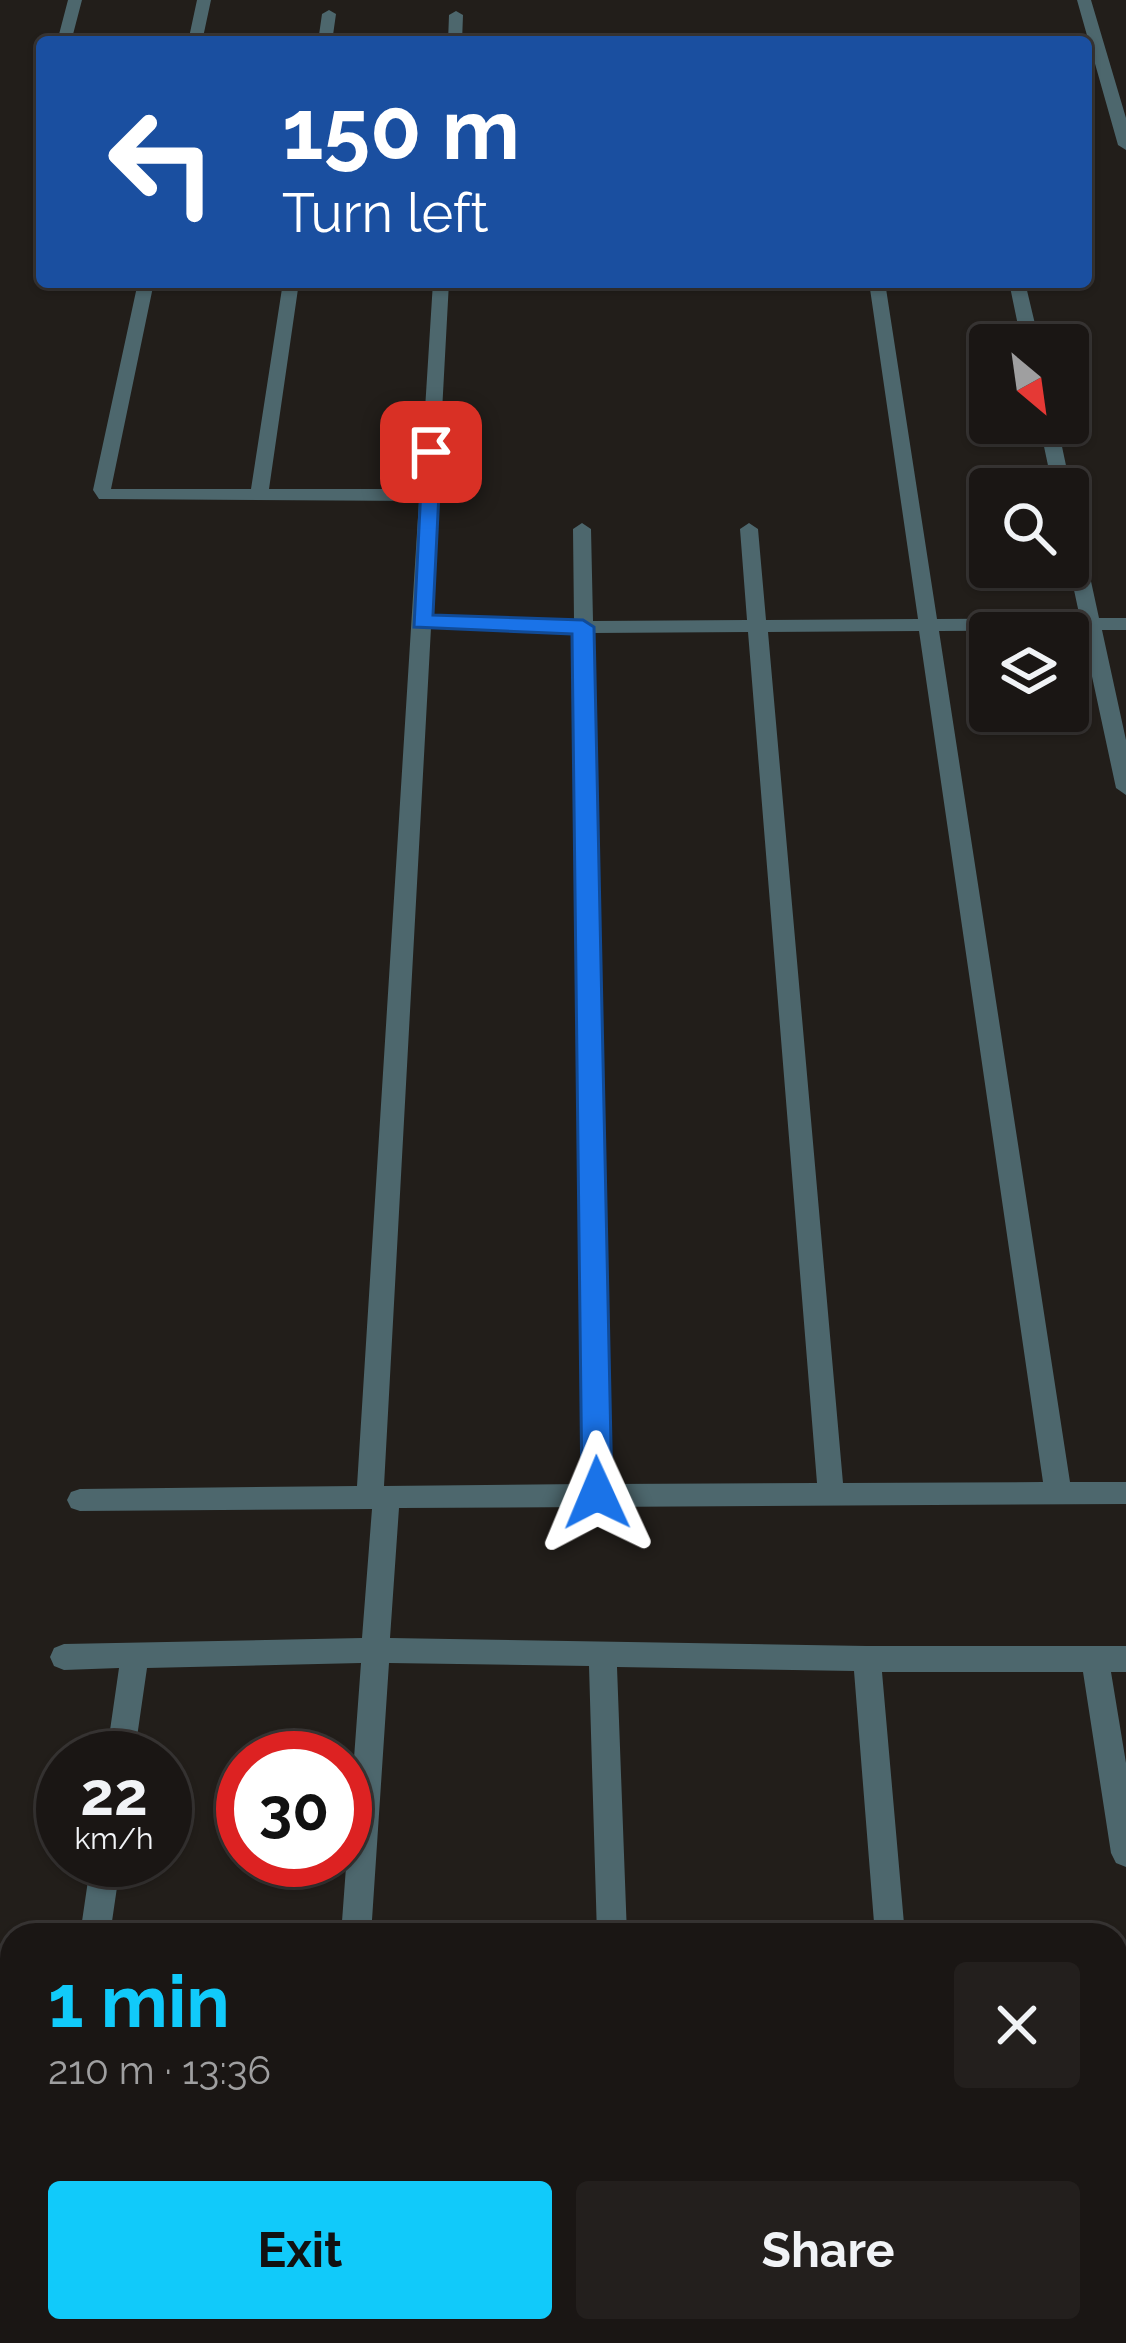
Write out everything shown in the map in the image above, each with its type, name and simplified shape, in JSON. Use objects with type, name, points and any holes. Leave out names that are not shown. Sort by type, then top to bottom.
[{"type":"street","points":[[66,36],[75,0]]},
{"type":"street","points":[[196,36],[203,0]]},
{"type":"street","points":[[1084,0],[1122,118],[1126,146]]},
{"type":"street","points":[[326,36],[329,14]]},
{"type":"street","points":[[454,36],[456,15]]},
{"type":"street","points":[[1092,89],[1110,89]]},
{"type":"street","points":[[145,288],[102,490],[112,499],[428,495]]},
{"type":"street","points":[[259,496],[290,288]]},
{"type":"street","points":[[357,1923],[377,1650],[378,1497],[441,288]]},
{"type":"street","points":[[878,288],[1058,1493]]},
{"type":"street","points":[[1019,288],[1027,324]]},
{"type":"street","points":[[749,529],[831,1496]]},
{"type":"street","points":[[582,530],[597,1493]]},
{"type":"street","points":[[1083,588],[1126,788]]},
{"type":"street","points":[[422,622],[583,627],[1126,624]]},
{"type":"street","points":[[80,1500],[1126,1493]]},
{"type":"street","points":[[64,1657],[377,1650],[866,1660],[1126,1659]]},
{"type":"street","points":[[604,1654],[612,1923]]},
{"type":"street","points":[[124,1731],[135,1656]]},
{"type":"street","points":[[1095,1659],[1126,1853]]},
{"type":"street","points":[[866,1660],[889,1923]]},
{"type":"street","points":[[97,1923],[102,1887]]},
{"type":"route","points":[[431,452],[422,622],[583,627],[597,1493]]}]
